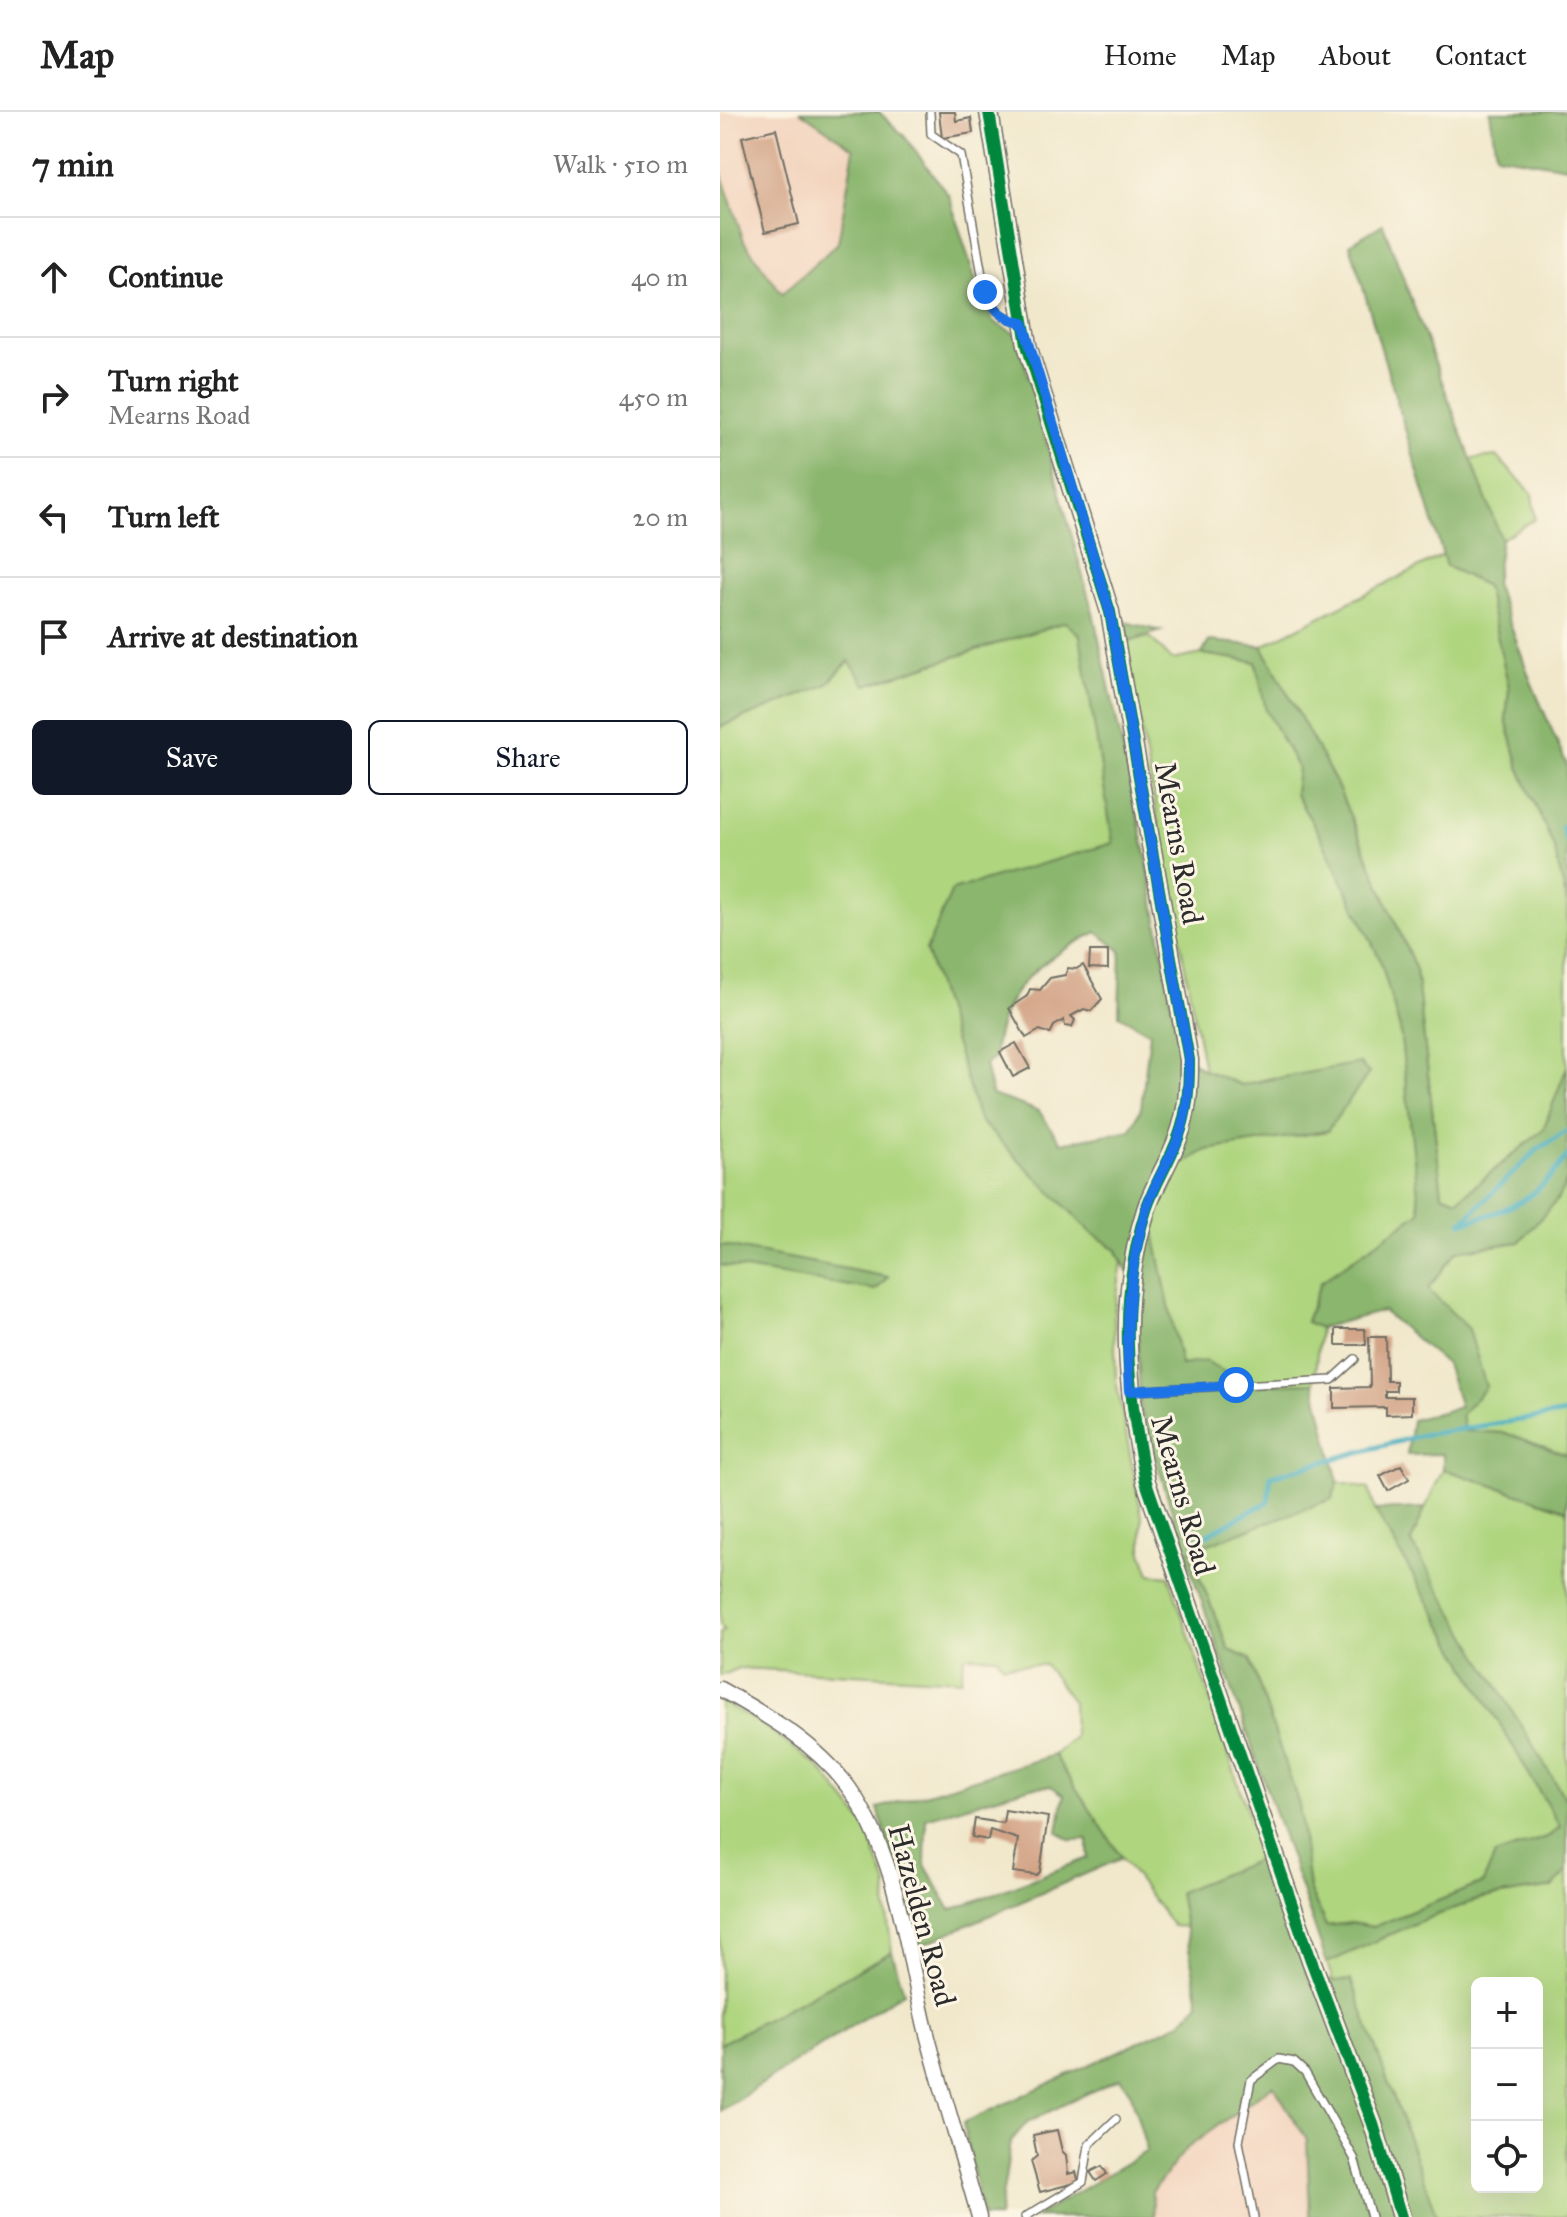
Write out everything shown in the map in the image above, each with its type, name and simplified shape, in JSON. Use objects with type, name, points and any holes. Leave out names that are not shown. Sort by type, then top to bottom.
[{"type":"street","name":"Mearns Road","points":[[989,112],[1023,323],[1110,612],[1189,1060],[1185,1112],[1178,1138],[1146,1209],[1130,1271],[1127,1332],[1129,1391],[1146,1482],[1311,1960],[1373,2124],[1401,2217]]},
{"type":"street","name":"Hazelden Road","points":[[720,1689],[791,1731],[832,1769],[867,1815],[886,1862],[927,2032],[979,2217]]},
{"type":"lane","points":[[930,112],[931,134],[961,155],[985,292],[993,308],[1005,318],[1023,323]]},
{"type":"lane","points":[[1129,1391],[1332,1380],[1355,1359]]},
{"type":"lane","points":[[1254,2217],[1239,2142],[1251,2080],[1279,2059],[1294,2062],[1305,2072],[1340,2139],[1354,2158],[1371,2217]]},
{"type":"lane","points":[[1025,2217],[1083,2182],[1089,2145],[1116,2119]]},
{"type":"shaded area","points":[[720,112],[801,112],[854,149],[838,243],[782,295],[744,241],[720,170]]},
{"type":"shaded area","points":[[1273,2084],[1307,2140],[1310,2217],[1154,2217],[1151,2192],[1186,2149]]},
{"type":"green space","points":[[801,112],[879,112],[905,137],[949,196],[982,301],[994,322],[1017,335],[1094,617],[1145,850],[1180,1053],[1204,1070],[1241,1085],[1359,1063],[1369,1073],[1327,1131],[1206,1150],[1165,1175],[1154,1233],[1181,1365],[1206,1361],[1247,1385],[1314,1383],[1338,1482],[1332,1499],[1189,1551],[1229,1650],[1250,1659],[1299,1805],[1309,1889],[1326,1926],[1352,1923],[1373,1927],[1483,1883],[1495,1855],[1549,1836],[1560,1827],[1375,1510],[1425,1508],[1411,1542],[1567,1802],[1567,1870],[1553,1887],[1482,1898],[1418,1922],[1327,1963],[1185,1553],[1140,1407],[1136,1289],[1116,1249],[1092,1233],[979,1120],[926,950],[952,890],[1113,843],[1080,635],[1065,622],[866,685],[849,661],[826,685],[720,727],[720,170],[744,241],[782,294],[838,243],[854,149]],"holes":[[[1097,932],[1121,951],[1119,1015],[1150,1033],[1141,1108],[1131,1130],[1061,1143],[1039,1111],[992,1095],[985,1065],[994,1057],[1004,1013],[1014,995],[1041,966]]]},
{"type":"green space","points":[[1490,112],[1567,112],[1567,167],[1496,155]]},
{"type":"green space","points":[[1383,224],[1501,539],[1495,583],[1532,684],[1567,765],[1567,903],[1554,847],[1519,767],[1506,719],[1509,688],[1486,586],[1446,566],[1350,244]]},
{"type":"green space","points":[[1496,456],[1532,493],[1535,519],[1501,539],[1471,459]]},
{"type":"green space","points":[[1443,555],[1446,566],[1486,586],[1509,688],[1506,720],[1519,767],[1554,848],[1567,903],[1567,1067],[1543,1130],[1457,1200],[1442,1194],[1416,970],[1336,783],[1262,646]]},
{"type":"green space","points":[[1121,621],[1161,631],[1125,642]]},
{"type":"green space","points":[[1065,622],[1080,635],[1113,843],[953,890],[979,1120],[1092,1232],[1116,1249],[1122,1262],[1114,1313],[1116,1381],[1142,1517],[1142,1552],[1150,1574],[1169,1576],[1263,1858],[1179,1892],[1185,1927],[1173,1926],[1122,1858],[1054,1755],[1074,1737],[1073,1702],[1045,1665],[1003,1665],[997,1657],[965,1656],[961,1680],[738,1668],[720,1676],[720,1633],[724,1630],[720,1626],[720,1265],[876,1290],[887,1277],[720,1245],[720,727],[826,685],[850,661],[867,685]]},
{"type":"green space","points":[[1150,637],[1172,660],[1202,654],[1256,662],[1266,710],[1298,769],[1295,794],[1321,837],[1380,959],[1400,1029],[1420,1213],[1321,1282],[1306,1321],[1320,1328],[1314,1383],[1247,1385],[1181,1365],[1154,1233],[1165,1175],[1206,1150],[1327,1131],[1274,1077],[1241,1085],[1204,1070],[1125,642]]},
{"type":"green space","points":[[1209,641],[1262,646],[1336,783],[1416,970],[1442,1194],[1458,1200],[1543,1130],[1567,1067],[1567,1180],[1557,1200],[1519,1242],[1457,1251],[1428,1289],[1469,1329],[1486,1387],[1461,1415],[1464,1431],[1505,1433],[1567,1455],[1567,1510],[1443,1469],[1443,1454],[1407,1455],[1412,1420],[1460,1407],[1446,1364],[1383,1311],[1320,1328],[1306,1322],[1321,1282],[1420,1212],[1400,1029],[1380,959],[1321,837],[1295,794],[1298,768],[1266,710],[1256,662],[1202,654]]},
{"type":"green space","points":[[1567,1181],[1567,1455],[1505,1433],[1464,1431],[1461,1415],[1486,1387],[1428,1289],[1457,1250],[1519,1242],[1557,1200]]},
{"type":"green space","points":[[720,1245],[888,1277],[876,1290],[720,1265]]},
{"type":"green space","points":[[1443,1469],[1567,1510],[1567,1802],[1410,1542]]},
{"type":"green space","points":[[1338,1482],[1369,1489],[1375,1510],[1560,1827],[1549,1836],[1495,1855],[1483,1883],[1373,1927],[1352,1923],[1326,1926],[1309,1889],[1299,1805],[1250,1659],[1229,1650],[1189,1551],[1332,1499]]},
{"type":"green space","points":[[720,1701],[760,1723],[820,1768],[865,1825],[887,1885],[886,1908],[892,1952],[720,2044]]},
{"type":"green space","points":[[1054,1755],[1122,1858],[917,1947],[878,1808]],"holes":[[[1051,1786],[1064,1795],[1058,1832],[1071,1840],[1088,1839],[1088,1858],[951,1910],[925,1865],[926,1818],[1031,1787]]]},
{"type":"green space","points":[[1263,1858],[1310,1982],[1351,1980],[1437,2217],[1310,2217],[1307,2140],[1273,2085],[1186,2149],[1152,2192],[1154,2217],[1035,2217],[1147,2151],[1131,2094],[1120,2078],[1027,2122],[1011,2141],[999,2217],[983,2217],[963,2123],[1180,2023],[1199,2003],[1179,1892]]},
{"type":"green space","points":[[1567,1870],[1567,2217],[1437,2217],[1351,1981],[1333,1981],[1327,1963],[1418,1922],[1482,1898],[1552,1887]]},
{"type":"green space","points":[[892,1952],[904,1992],[720,2111],[720,2044]]},
{"type":"building","points":[[939,112],[955,112],[956,121],[971,118],[973,133],[942,138]]},
{"type":"building","points":[[776,129],[799,224],[765,232],[742,137]]},
{"type":"building","points":[[1090,951],[1108,951],[1108,969],[1089,968]]},
{"type":"building","points":[[1083,965],[1102,999],[1091,1011],[1084,1009],[1071,1016],[1075,1020],[1072,1027],[1065,1026],[1064,1020],[1054,1026],[1050,1034],[1040,1030],[1026,1038],[1009,1008],[1027,996],[1030,989],[1040,990],[1050,978],[1065,975],[1068,968],[1076,969]]},
{"type":"building","points":[[1016,1043],[1030,1068],[1013,1077],[1000,1052]]},
{"type":"building","points":[[1336,1329],[1365,1329],[1366,1345],[1336,1345]]},
{"type":"building","points":[[1369,1337],[1386,1337],[1387,1381],[1396,1381],[1396,1391],[1385,1391],[1385,1397],[1412,1397],[1412,1414],[1386,1415],[1386,1407],[1334,1408],[1334,1388],[1370,1387]]},
{"type":"building","points":[[1401,1465],[1409,1479],[1388,1491],[1380,1476]]},
{"type":"building","points":[[1005,1810],[1048,1817],[1040,1872],[1036,1875],[1013,1872],[1018,1839],[990,1830],[988,1840],[972,1837],[975,1819],[1003,1823]]},
{"type":"building","points":[[1057,2130],[1062,2151],[1066,2155],[1068,2174],[1076,2172],[1079,2182],[1040,2192],[1031,2161],[1037,2156],[1033,2135]]},
{"type":"building","points":[[1102,2166],[1107,2174],[1096,2181],[1090,2172]]},
{"type":"waterway","points":[[1562,827],[1567,842]]},
{"type":"waterway","points":[[1567,1131],[1537,1150],[1461,1223],[1522,1201],[1545,1183],[1567,1156]]},
{"type":"waterway","points":[[1197,1540],[1268,1502],[1271,1476],[1422,1435],[1567,1413]]},
{"type":"cycle path","points":[[989,112],[1027,345],[1110,612],[1189,1060],[1184,1119],[1146,1210],[1131,1278],[1128,1312],[1130,1380],[1146,1482],[1311,1960],[1373,2124],[1401,2217]]},
{"type":"route","points":[[985,292],[993,308],[1005,318],[1023,323],[1027,345],[1110,612],[1189,1060],[1189,1099],[1178,1138],[1146,1209],[1130,1271],[1127,1332],[1129,1391],[1236,1385]]}]
